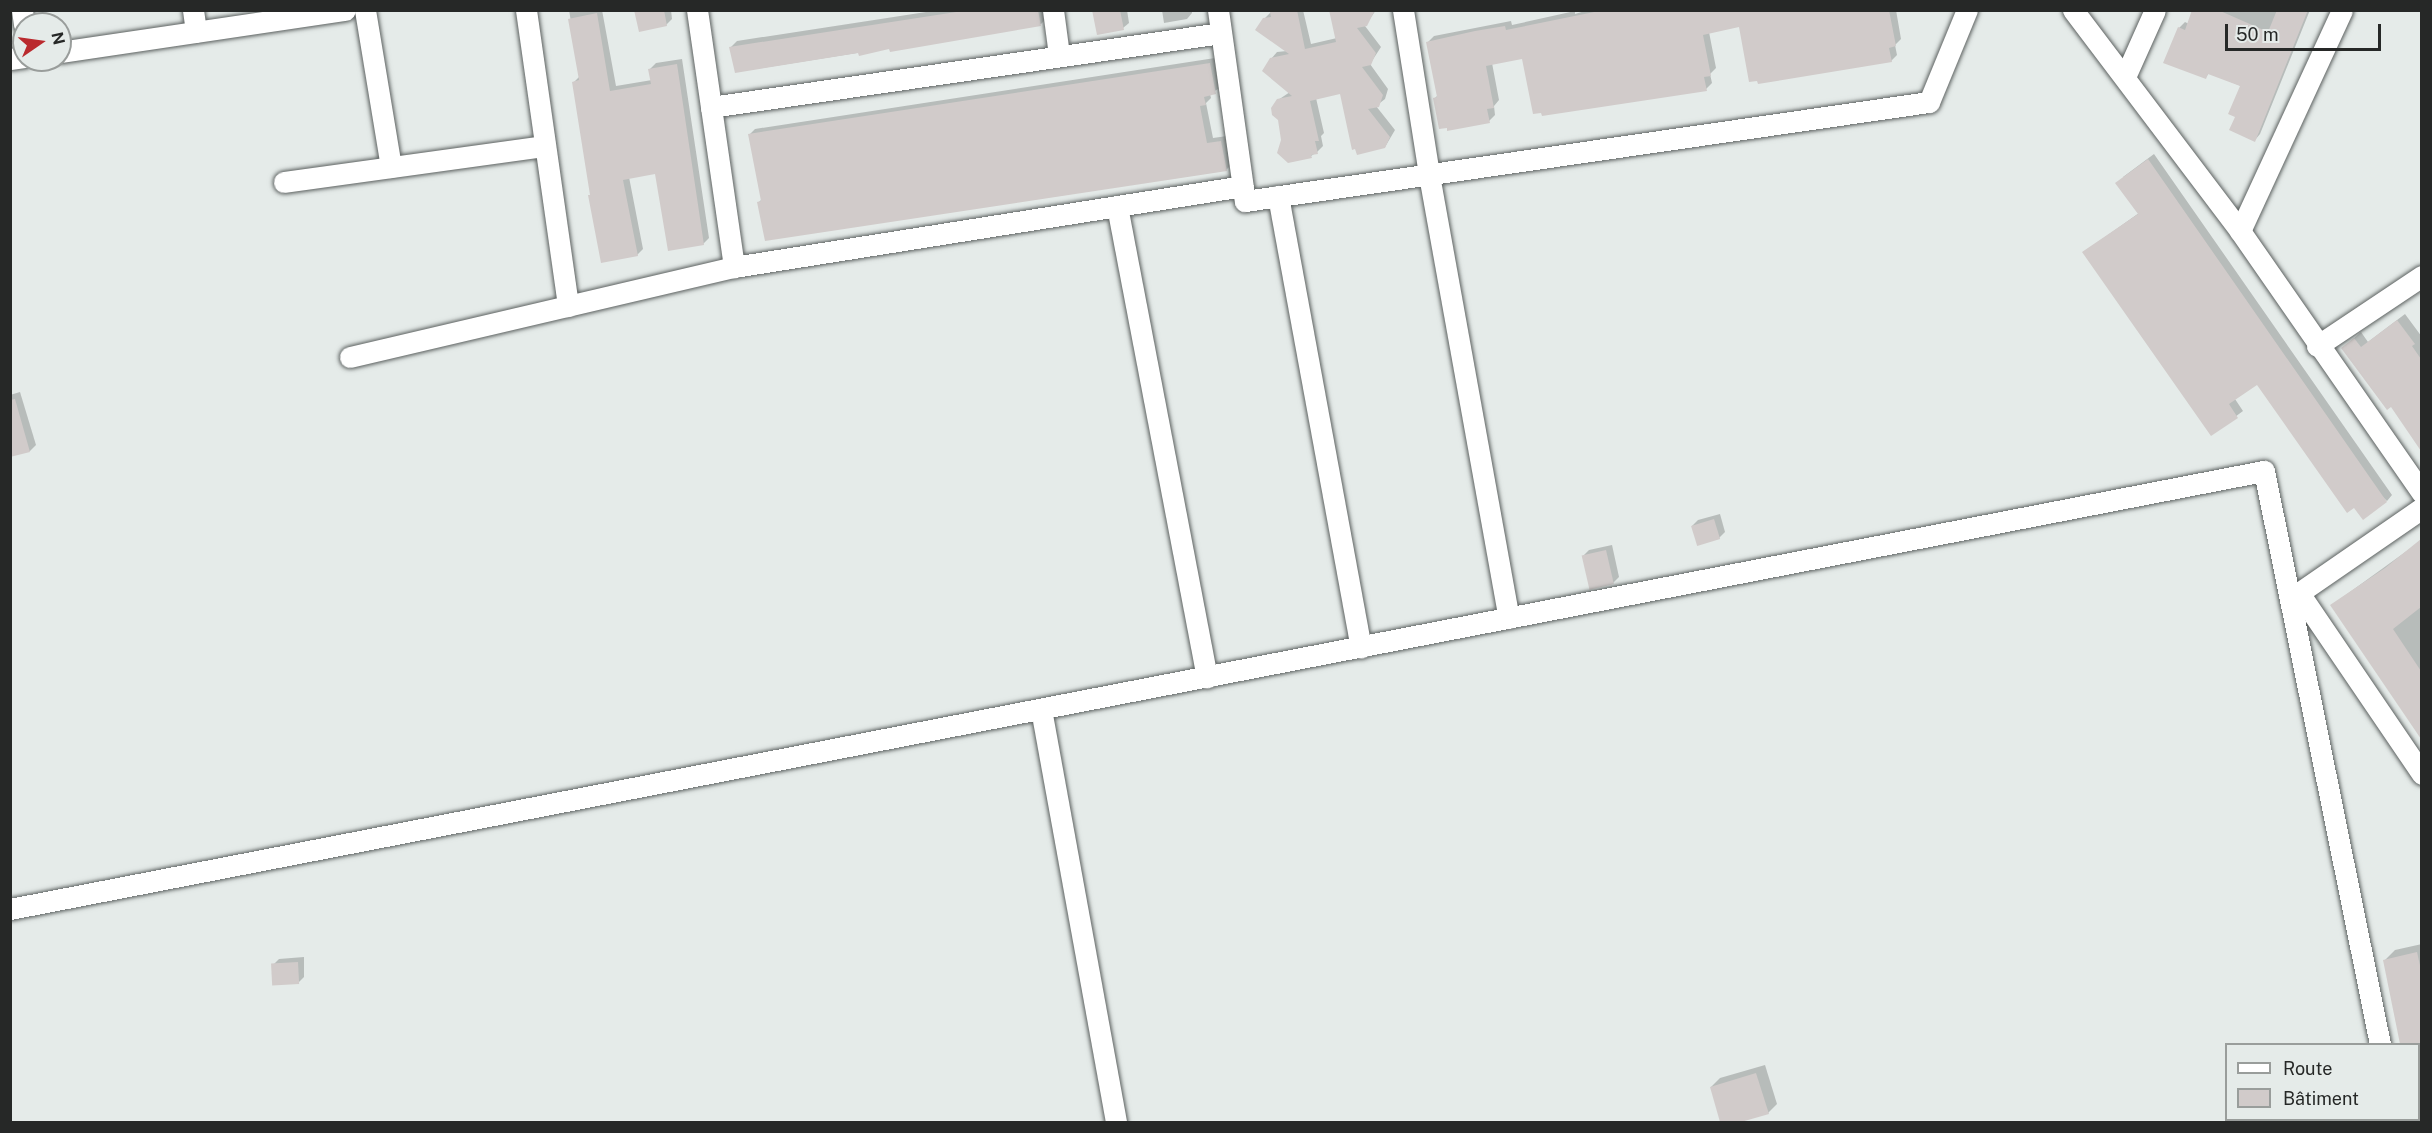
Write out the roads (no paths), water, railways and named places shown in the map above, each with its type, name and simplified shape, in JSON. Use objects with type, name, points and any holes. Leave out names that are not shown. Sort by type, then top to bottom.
[{"type":"street","points":[[193,10],[196,32]]},
{"type":"street","points":[[72,50],[345,10]]},
{"type":"street","points":[[365,10],[391,167]]},
{"type":"street","points":[[526,10],[568,306]]},
{"type":"street","points":[[697,10],[734,267]]},
{"type":"street","points":[[1053,10],[1059,55]]},
{"type":"street","points":[[1218,10],[1245,201],[1929,102],[1967,10]]},
{"type":"street","points":[[1404,10],[1429,175],[1509,618]]},
{"type":"street","points":[[2073,10],[2125,76],[2184,160],[2240,231],[2317,346],[2421,492]]},
{"type":"street","points":[[2125,76],[2155,10]]},
{"type":"street","points":[[2240,231],[2342,10]]},
{"type":"street","points":[[711,107],[1221,33]]},
{"type":"street","points":[[284,182],[544,146]]},
{"type":"street","points":[[350,357],[734,267],[1243,186]]},
{"type":"street","points":[[1278,196],[1361,647]]},
{"type":"street","points":[[1117,206],[1207,677]]},
{"type":"street","points":[[2317,346],[2421,276]]},
{"type":"street","points":[[10,909],[2264,471],[2380,1043]]},
{"type":"street","points":[[2421,508],[2299,593],[2421,774]]},
{"type":"street","points":[[1041,709],[1116,1122]]}]
